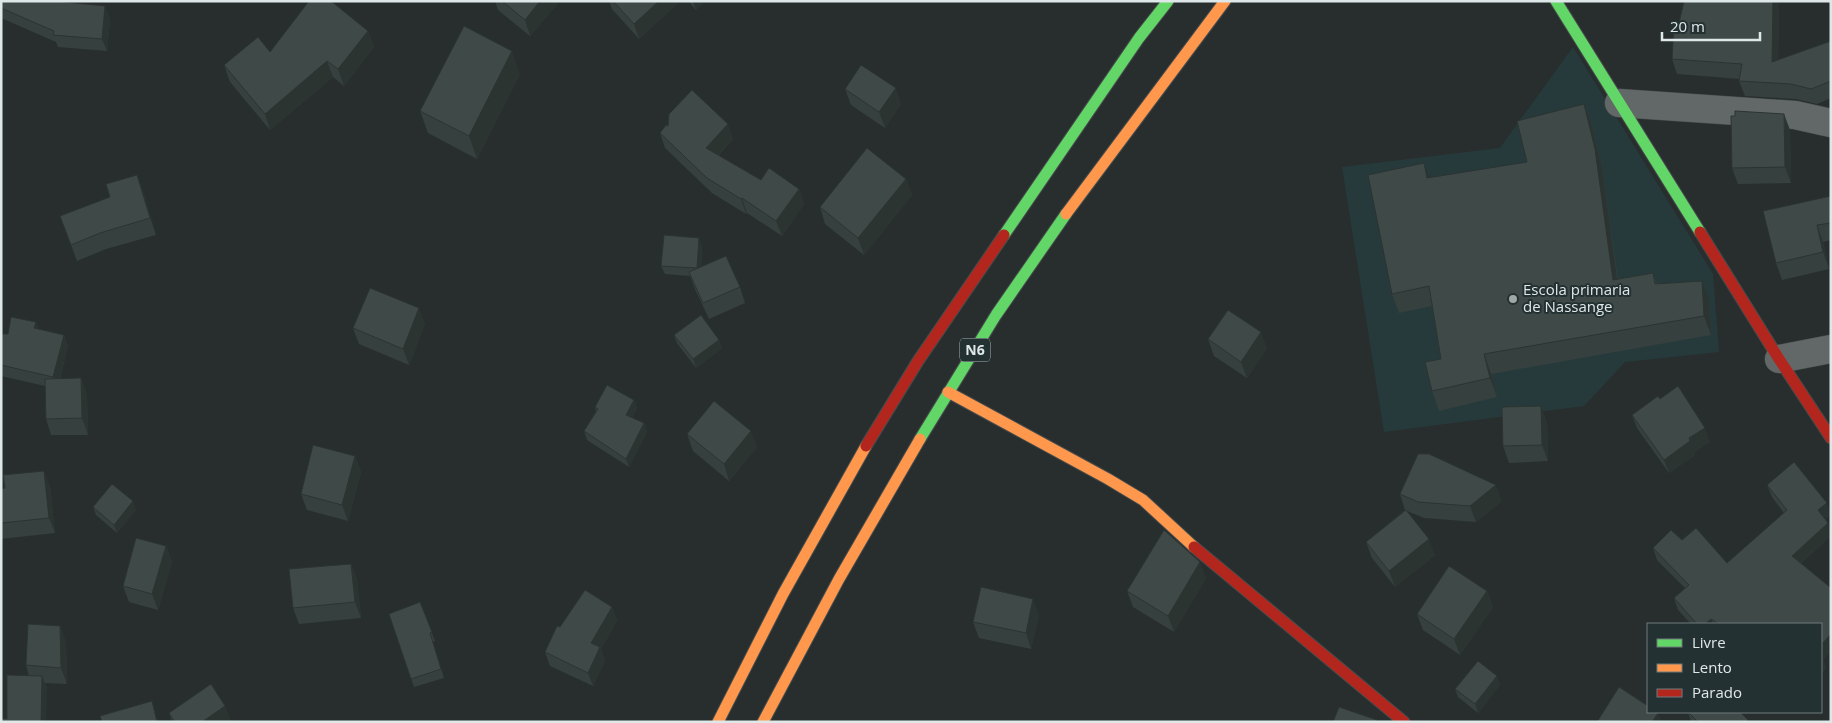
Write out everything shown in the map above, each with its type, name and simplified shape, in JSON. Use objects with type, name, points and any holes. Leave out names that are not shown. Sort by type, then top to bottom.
[{"type":"main road","name":"N6","points":[[718,722],[783,594],[865,448],[918,361],[1139,38],[1168,1]]},
{"type":"main road","name":"N6","points":[[763,722],[791,667],[878,511],[948,392],[1022,277],[1225,1]]},
{"type":"main road","points":[[1556,1],[1779,359],[1831,438]]},
{"type":"main road","points":[[948,392],[1143,500],[1235,583],[1404,722]]},
{"type":"street","points":[[1619,103],[1795,115],[1831,122]]},
{"type":"street","points":[[1779,359],[1831,349]]},
{"type":"shaded area","points":[[1573,47],[1713,274],[1719,352],[1625,362],[1584,406],[1384,432],[1342,167],[1500,148]]},
{"type":"building","points":[[1,1],[55,1],[105,6],[102,39],[53,35],[54,31],[1,8]]},
{"type":"building","points":[[309,1],[331,1],[368,31],[338,69],[327,61],[265,114],[224,65],[258,37],[270,52]]},
{"type":"building","points":[[502,1],[540,1],[525,20]]},
{"type":"building","points":[[613,1],[659,1],[634,24]]},
{"type":"building","points":[[1684,1],[1773,1],[1772,62],[1831,41],[1831,81],[1811,89],[1791,84],[1739,81],[1742,64],[1672,59],[1674,23],[1679,23]]},
{"type":"building","points":[[464,26],[512,51],[469,136],[420,111]]},
{"type":"building","points":[[861,65],[896,88],[879,112],[845,89]]},
{"type":"building","points":[[692,90],[728,124],[706,148],[761,180],[769,168],[799,189],[776,221],[742,198],[707,178],[660,133],[666,125],[668,126],[669,114]]},
{"type":"building","points":[[1584,104],[1595,149],[1613,280],[1653,273],[1655,284],[1702,281],[1704,316],[1484,354],[1490,378],[1432,391],[1425,362],[1441,359],[1429,286],[1392,294],[1368,175],[1424,163],[1427,178],[1527,162],[1517,121]]},
{"type":"building","points":[[1735,111],[1784,114],[1785,167],[1732,168],[1731,116],[1735,116]]},
{"type":"building","points":[[867,148],[906,179],[858,238],[820,207]]},
{"type":"building","points":[[137,175],[150,218],[100,233],[71,245],[60,216],[110,197],[106,184]]},
{"type":"building","points":[[1831,196],[1831,223],[1817,225],[1823,252],[1776,263],[1763,211]]},
{"type":"building","points":[[664,235],[699,238],[697,268],[661,266]]},
{"type":"building","points":[[726,256],[740,287],[703,303],[689,272]]},
{"type":"building","points":[[370,288],[419,308],[403,349],[353,328]]},
{"type":"building","points":[[1228,310],[1261,332],[1241,362],[1208,339]]},
{"type":"building","points":[[701,315],[719,340],[693,359],[674,335]]},
{"type":"building","points":[[11,317],[36,322],[34,328],[64,335],[53,377],[1,365],[1,334],[8,334]]},
{"type":"building","points":[[81,378],[82,418],[46,419],[45,379]]},
{"type":"building","points":[[607,385],[634,400],[626,415],[644,423],[626,459],[584,431],[598,409],[595,407]]},
{"type":"building","points":[[1678,386],[1705,428],[1689,438],[1690,441],[1664,460],[1632,415],[1658,396],[1660,399]]},
{"type":"building","points":[[714,401],[751,431],[724,464],[687,434]]},
{"type":"building","points":[[1541,406],[1542,445],[1503,446],[1502,407]]},
{"type":"building","points":[[313,445],[355,456],[342,505],[301,494]]},
{"type":"building","points":[[1418,454],[1429,454],[1496,485],[1470,506],[1418,502],[1400,494]]},
{"type":"building","points":[[1794,462],[1827,503],[1818,510],[1828,523],[1792,556],[1831,588],[1831,634],[1822,644],[1822,623],[1717,623],[1711,619],[1706,623],[1696,623],[1674,598],[1689,585],[1653,548],[1671,530],[1682,540],[1696,528],[1727,563],[1787,510],[1767,485]]},
{"type":"building","points":[[44,471],[49,518],[1,523],[1,489],[5,488],[3,475]]},
{"type":"building","points":[[112,484],[133,501],[114,525],[93,507]]},
{"type":"building","points":[[1406,510],[1429,539],[1389,571],[1366,542]]},
{"type":"building","points":[[1164,530],[1200,562],[1168,616],[1127,591]]},
{"type":"building","points":[[136,538],[166,546],[152,594],[123,586]]},
{"type":"building","points":[[351,564],[355,602],[293,608],[289,569]]},
{"type":"building","points":[[1449,566],[1487,591],[1454,639],[1417,614]]},
{"type":"building","points":[[981,587],[1033,599],[1026,633],[973,622]]},
{"type":"building","points":[[585,590],[612,607],[591,643],[600,647],[588,673],[545,652],[557,626],[560,627]]},
{"type":"building","points":[[420,602],[432,632],[430,633],[441,669],[411,679],[389,614]]},
{"type":"building","points":[[28,624],[60,626],[61,668],[26,665]]},
{"type":"building","points":[[1478,661],[1497,676],[1475,704],[1455,689]]},
{"type":"building","points":[[7,675],[42,676],[41,722],[1,722],[1,718],[7,719]]},
{"type":"building","points":[[211,684],[225,706],[202,722],[175,722],[169,713]]},
{"type":"building","points":[[1619,687],[1647,705],[1647,713],[1658,713],[1652,722],[1597,722]]},
{"type":"building","points":[[152,701],[157,722],[102,722],[100,716]]},
{"type":"building","points":[[1339,707],[1377,720],[1376,722],[1333,722]]},
{"type":"building","points":[[1689,713],[1741,713],[1748,720],[1746,722],[1698,722]]},
{"type":"traffic: fast","points":[[1004,235],[1139,38],[1168,1]]},
{"type":"traffic: fast","points":[[1556,1],[1700,232]]},
{"type":"traffic: fast","points":[[920,439],[996,315],[1066,214]]},
{"type":"traffic: slow","points":[[1066,214],[1225,1]]},
{"type":"traffic: slow","points":[[948,392],[1143,500],[1194,547]]},
{"type":"traffic: slow","points":[[763,722],[839,579],[920,439]]},
{"type":"traffic: slow","points":[[718,722],[783,594],[866,446]]},
{"type":"traffic: jam","points":[[1700,232],[1831,438]]},
{"type":"traffic: jam","points":[[866,446],[918,361],[1004,235]]},
{"type":"traffic: jam","points":[[1194,547],[1404,722]]},
{"type":"place","name":"Escola primaria de Nassange","points":[[1513,299]]}]
